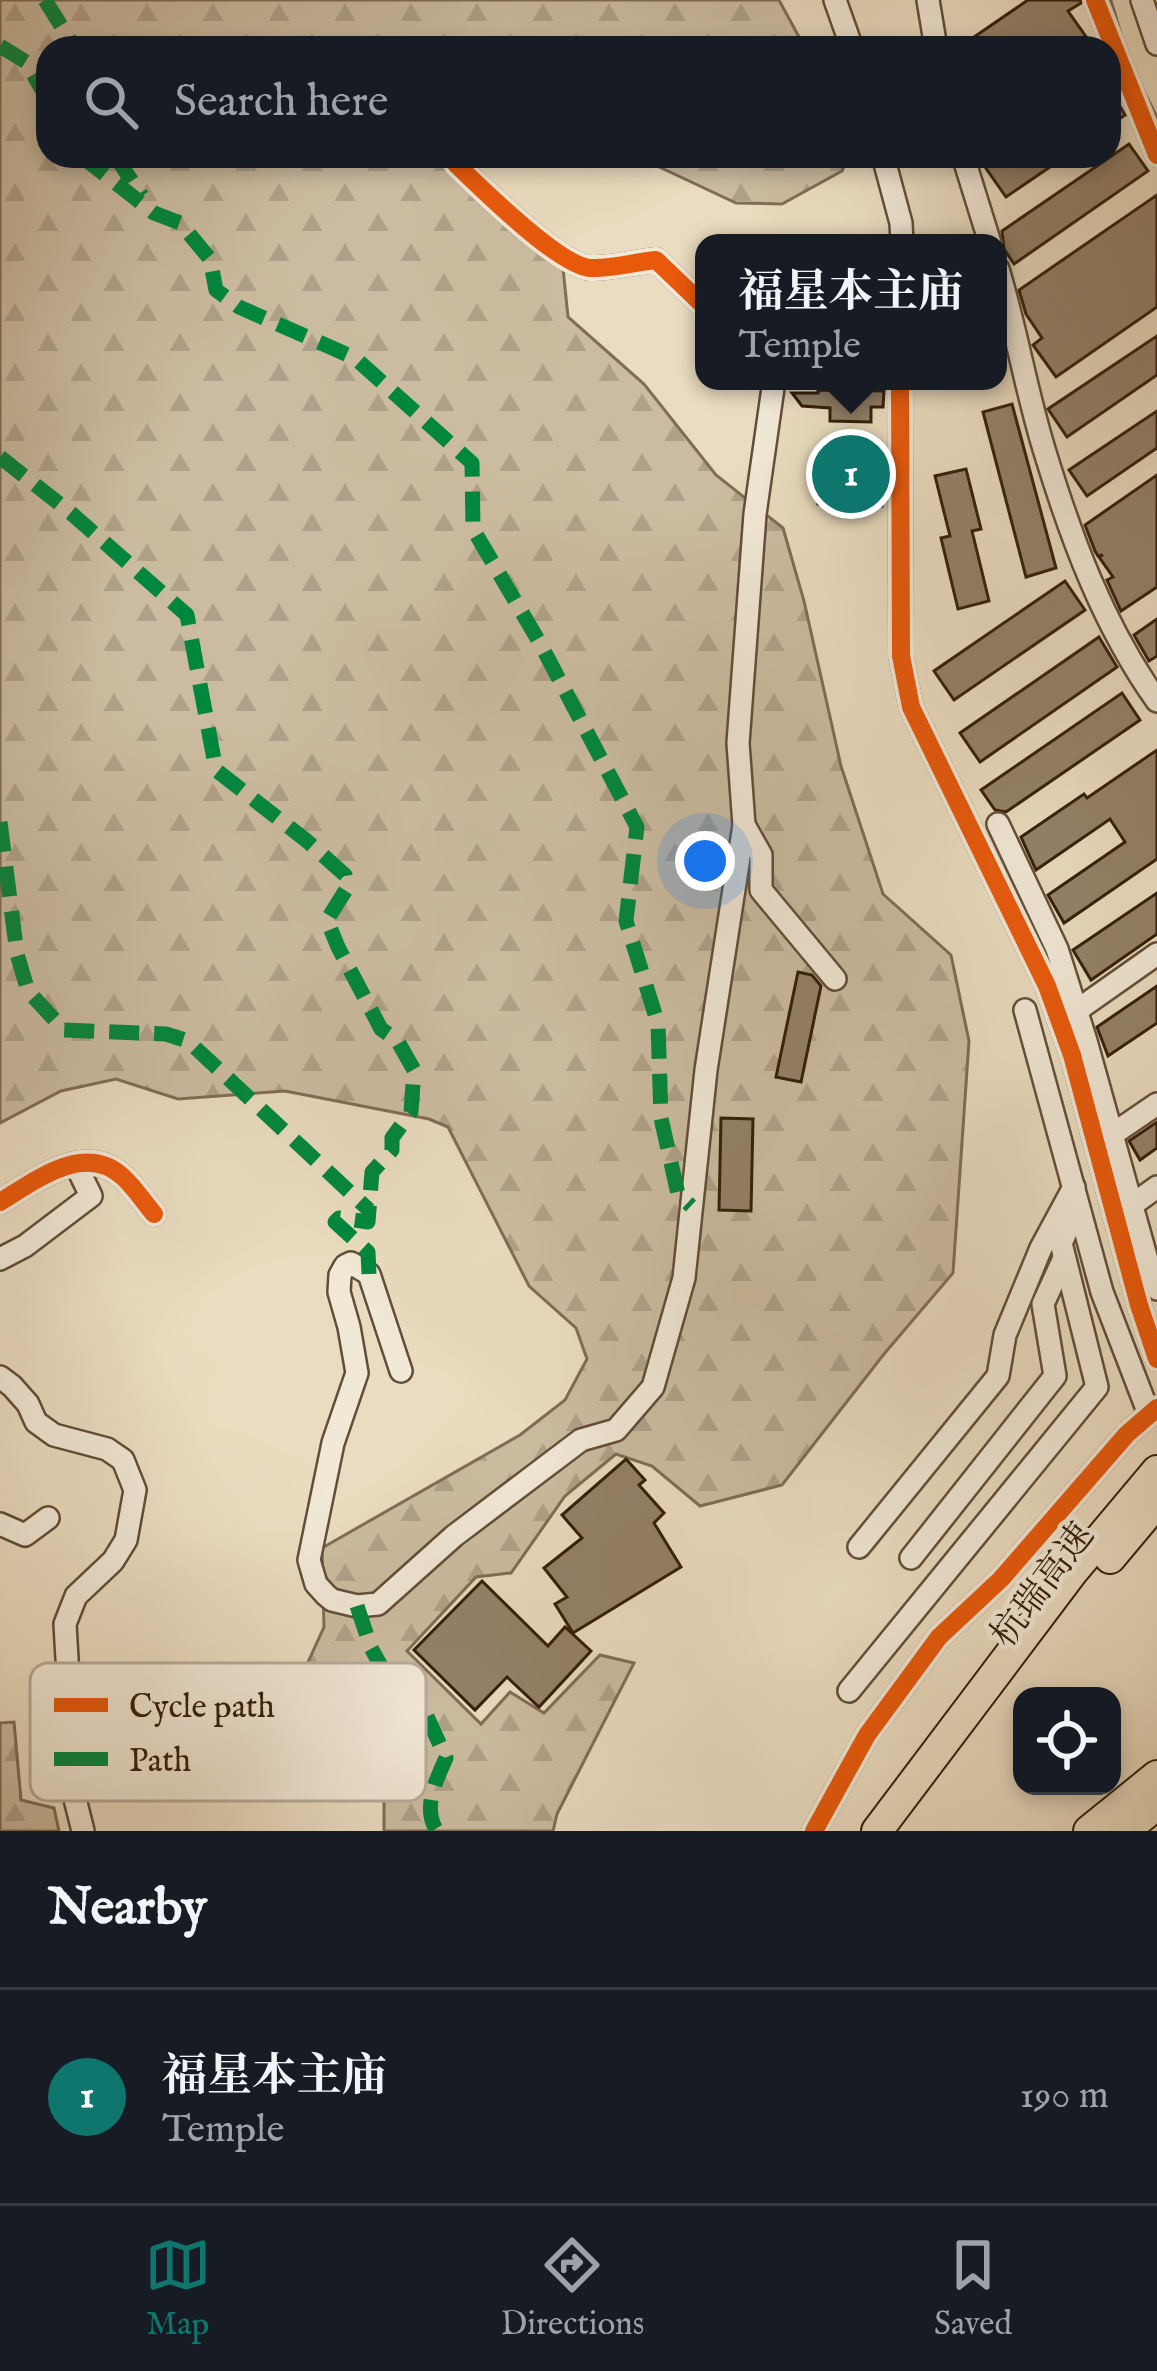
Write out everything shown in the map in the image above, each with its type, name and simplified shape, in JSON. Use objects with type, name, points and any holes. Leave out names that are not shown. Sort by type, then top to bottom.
[{"type":"highway","name":"杭瑞高速","points":[[877,1831],[1073,1571],[1157,1471]]},
{"type":"highway","name":"杭瑞高速","points":[[903,1831],[1089,1584],[1157,1502]]},
{"type":"highway","points":[[1089,1831],[1157,1776]]},
{"type":"highway","points":[[1124,1831],[1157,1804]]},
{"type":"street","points":[[835,0],[848,36]]},
{"type":"street","points":[[928,0],[934,36]]},
{"type":"street","points":[[1095,0],[1109,36]]},
{"type":"street","points":[[1143,0],[1157,11]]},
{"type":"street","points":[[1143,0],[1157,44]]},
{"type":"street","points":[[1121,65],[1157,155]]},
{"type":"street","points":[[460,168],[542,241],[577,264],[590,268],[656,260],[695,297]]},
{"type":"street","points":[[887,168],[902,234]]},
{"type":"street","points":[[967,168],[987,234]]},
{"type":"street","points":[[1007,305],[1043,447],[1094,593],[1157,701]]},
{"type":"street","points":[[401,1371],[369,1274],[351,1263],[340,1275],[339,1292],[357,1373],[333,1443],[309,1560],[316,1584],[332,1600],[357,1606],[378,1604],[454,1536],[581,1440],[616,1430],[653,1387],[684,1278],[706,1070],[744,825],[739,720],[755,514],[773,390]]},
{"type":"street","points":[[900,390],[901,656],[911,707],[1047,986],[1072,1055],[1157,1359]]},
{"type":"street","points":[[998,824],[1057,950],[1157,1288]]},
{"type":"street","points":[[744,825],[761,855],[761,890],[835,979]]},
{"type":"street","points":[[1076,1011],[1157,954]]},
{"type":"street","points":[[814,1831],[867,1735],[939,1637],[1001,1579],[1127,1434],[1153,1411],[1102,1292],[1025,1010]]},
{"type":"street","points":[[1113,1134],[1157,1104]]},
{"type":"street","points":[[0,1202],[58,1168],[97,1161],[121,1174],[154,1214]]},
{"type":"street","points":[[0,1259],[91,1196],[76,1165]]},
{"type":"street","points":[[1132,1205],[1157,1187]]},
{"type":"street","points":[[849,1691],[1097,1387],[1061,1243],[1076,1196]]},
{"type":"street","points":[[859,1547],[998,1376],[1004,1335],[1041,1248],[1076,1196]]},
{"type":"street","points":[[911,1558],[1055,1376],[1043,1304],[1064,1258]]},
{"type":"street","points":[[0,1377],[28,1404],[36,1422],[54,1435],[107,1448],[122,1460],[135,1490],[126,1540],[113,1561],[76,1596],[65,1624],[67,1663]]},
{"type":"street","points":[[0,1525],[25,1535],[47,1518]]},
{"type":"street","points":[[75,1801],[82,1831]]},
{"type":"green space","points":[[0,0],[779,0],[798,36],[36,36],[36,168],[448,168],[563,268],[568,317],[644,384],[716,475],[783,528],[841,766],[883,894],[951,955],[969,1041],[953,1273],[782,1485],[700,1506],[652,1466],[616,1454],[565,1496],[511,1573],[476,1577],[407,1651],[419,1663],[308,1663],[324,1627],[322,1548],[520,1435],[565,1400],[587,1359],[576,1328],[529,1286],[448,1127],[429,1119],[285,1091],[178,1099],[116,1079],[61,1091],[0,1123]]},
{"type":"green space","points":[[662,168],[843,168],[782,204],[736,203]]},
{"type":"green space","points":[[600,1655],[634,1663],[557,1814],[553,1831],[384,1831],[384,1801],[426,1801],[426,1670],[481,1724],[510,1692],[544,1713]]},
{"type":"green space","points":[[14,1722],[21,1800],[54,1808],[59,1831],[0,1831],[0,1723]]},
{"type":"building","points":[[1028,0],[1081,3],[1068,11],[1086,36],[976,36]]},
{"type":"building","points":[[1129,144],[1148,171],[1014,264],[1007,254],[1007,234],[1002,231],[1094,168],[1121,168],[1121,149]]},
{"type":"building","points":[[986,168],[1048,168],[1006,197]]},
{"type":"building","points":[[1157,195],[1157,307],[1056,377],[1033,345],[1042,338],[1026,314],[1019,290]]},
{"type":"building","points":[[1157,336],[1157,375],[1067,437],[1048,409]]},
{"type":"building","points":[[884,391],[883,407],[871,407],[871,422],[830,421],[830,408],[802,406],[792,393]]},
{"type":"building","points":[[1012,404],[1056,568],[1026,577],[983,412]]},
{"type":"building","points":[[1157,411],[1157,448],[1087,496],[1069,470]]},
{"type":"building","points":[[819,451],[841,451],[840,504],[818,504]]},
{"type":"building","points":[[864,451],[883,452],[882,506],[863,506]]},
{"type":"building","points":[[966,469],[981,529],[972,531],[989,601],[958,609],[941,538],[950,536],[935,476]]},
{"type":"building","points":[[1157,475],[1157,587],[1121,611],[1107,580],[1113,577],[1085,525]]},
{"type":"building","points":[[1065,581],[1085,610],[954,700],[934,671]]},
{"type":"building","points":[[1157,619],[1157,656],[1149,661],[1134,635]]},
{"type":"building","points":[[1099,637],[1117,667],[980,762],[960,733]]},
{"type":"building","points":[[1122,693],[1140,720],[1006,812],[995,810],[981,790]]},
{"type":"building","points":[[1157,750],[1157,859],[1064,923],[1048,895],[1125,842],[1110,819],[1036,870],[1021,837]]},
{"type":"building","points":[[1157,893],[1157,934],[1091,980],[1073,950]]},
{"type":"building","points":[[798,972],[812,975],[821,986],[801,1082],[776,1077]]},
{"type":"building","points":[[1157,986],[1157,1023],[1108,1056],[1097,1027]]},
{"type":"building","points":[[721,1118],[753,1119],[751,1211],[719,1210]]},
{"type":"building","points":[[1157,1122],[1157,1148],[1140,1160],[1129,1141]]},
{"type":"building","points":[[626,1459],[645,1480],[639,1485],[664,1513],[654,1523],[681,1567],[573,1633],[555,1604],[567,1597],[544,1568],[582,1538],[562,1515]]},
{"type":"building","points":[[482,1581],[548,1646],[565,1627],[591,1651],[539,1707],[507,1677],[475,1710],[414,1650]]},
{"type":"waterway","points":[[1110,0],[1121,36]]},
{"type":"waterway","points":[[1121,36],[1123,43]]},
{"type":"waterway","points":[[1138,81],[1157,119]]},
{"type":"marked path","points":[[45,0],[68,36]]},
{"type":"marked path","points":[[0,46],[26,62],[36,79]]},
{"type":"marked path","points":[[96,168],[154,213],[180,223],[210,259],[216,290],[239,307],[355,358],[472,463],[473,529],[541,645],[637,827],[626,921],[658,1024],[661,1118],[678,1194],[691,1206]]},
{"type":"marked path","points":[[123,168],[142,196]]},
{"type":"marked path","points":[[0,457],[187,615],[216,770],[345,875],[347,888],[327,920],[381,1029],[397,1040],[414,1070],[411,1112],[392,1138],[392,1150],[372,1172],[368,1222],[339,1218],[335,1222],[368,1252],[369,1274]]},
{"type":"marked path","points":[[0,822],[17,954],[28,991],[64,1030],[166,1034],[188,1041],[369,1210]]},
{"type":"marked path","points":[[357,1606],[379,1663]]},
{"type":"marked path","points":[[426,1715],[446,1758],[431,1804],[437,1831]]},
{"type":"cycle path","points":[[1095,0],[1109,36]]},
{"type":"cycle path","points":[[1121,65],[1157,155]]},
{"type":"cycle path","points":[[460,168],[520,224],[576,264],[597,268],[656,260],[695,297]]},
{"type":"cycle path","points":[[900,390],[901,656],[911,707],[1047,986],[1072,1055],[1157,1359]]},
{"type":"cycle path","points":[[0,1202],[60,1168],[93,1163],[123,1177],[154,1214]]},
{"type":"cycle path","points":[[814,1831],[867,1735],[939,1637],[1001,1579],[1127,1434],[1157,1408]]},
{"type":"place","name":"福星本主庙","points":[[851,474]]}]
